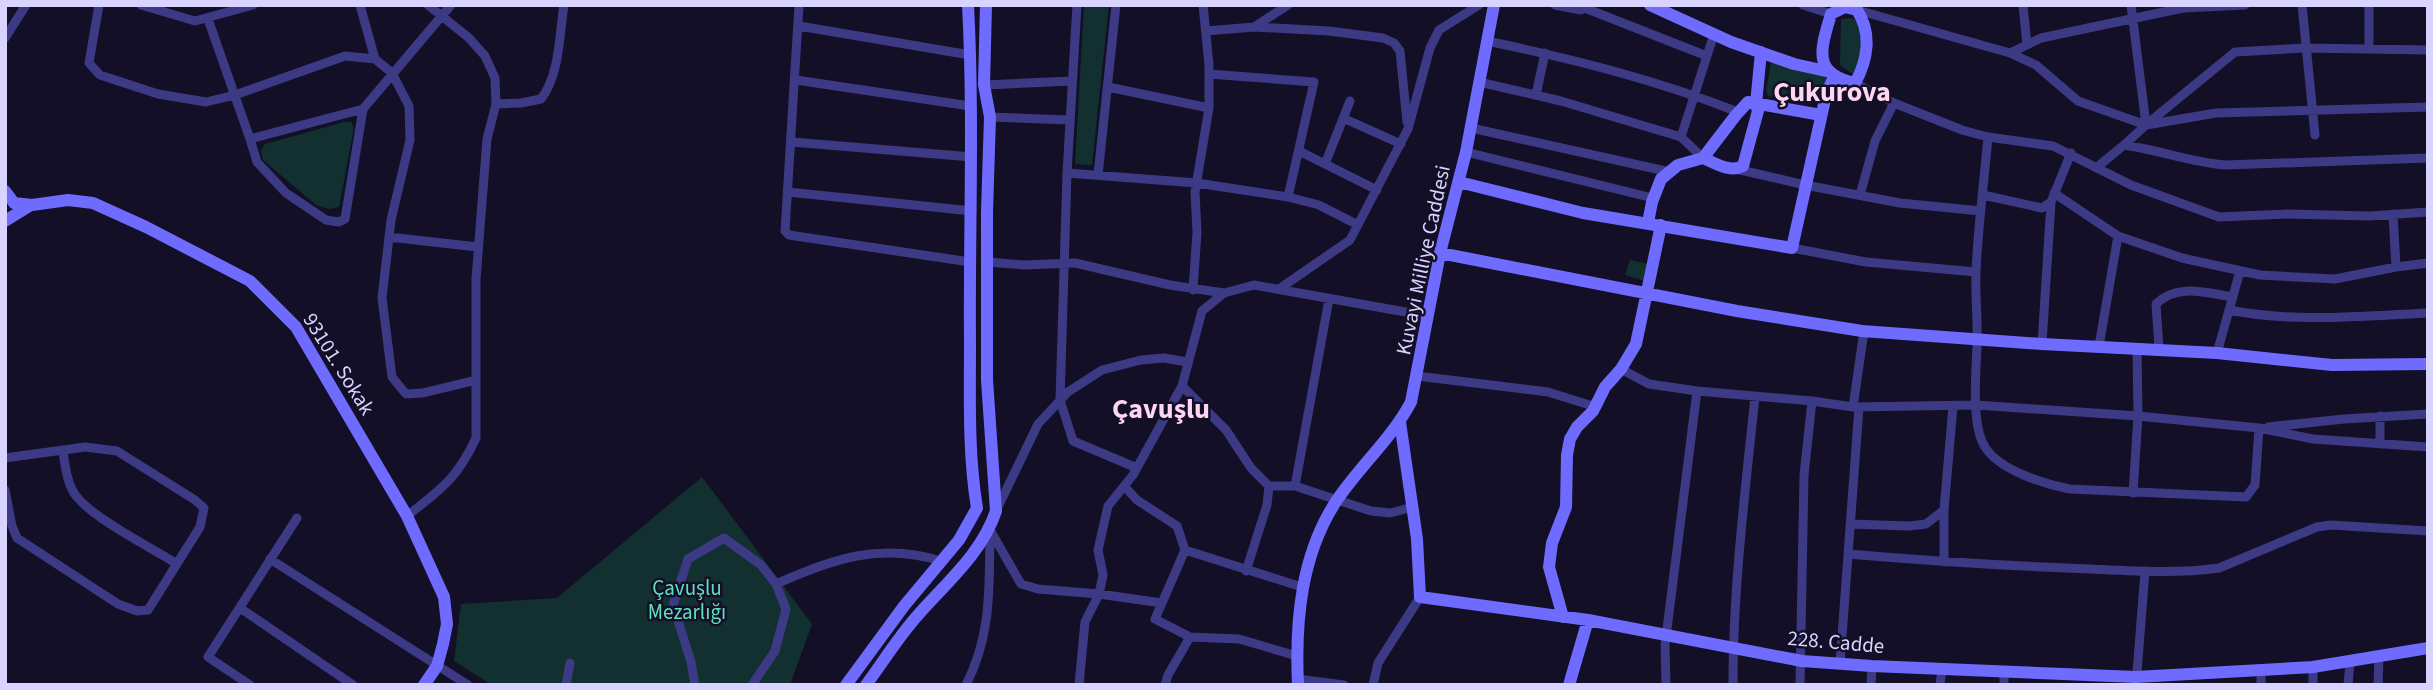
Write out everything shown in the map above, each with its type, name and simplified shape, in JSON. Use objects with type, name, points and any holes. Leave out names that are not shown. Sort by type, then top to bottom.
[{"type":"street","points":[[5,38],[26,5]]},
{"type":"street","points":[[99,5],[89,63],[100,75],[158,94],[206,102],[345,56],[375,59],[392,73],[409,106],[410,140],[391,220],[382,298],[392,377],[406,394],[422,393],[476,380]]},
{"type":"street","points":[[141,5],[195,22],[253,5]]},
{"type":"street","points":[[360,5],[375,59]]},
{"type":"street","points":[[407,516],[448,484],[466,459],[476,438],[478,247],[488,139],[496,104],[495,78],[485,56],[469,38],[428,5]]},
{"type":"street","points":[[208,19],[257,162],[286,193],[326,220],[339,222],[345,219],[363,109],[450,5]]},
{"type":"street","points":[[496,104],[541,99],[546,92],[553,76],[564,5]]},
{"type":"street","points":[[799,5],[785,231],[789,235],[970,262]]},
{"type":"street","points":[[846,685],[904,606],[958,540],[977,508],[970,399],[972,157],[968,5]]},
{"type":"street","points":[[986,5],[984,85],[990,117],[987,380],[996,511]]},
{"type":"street","points":[[1077,5],[1069,120],[1060,401],[1073,441],[1137,468]]},
{"type":"street","points":[[1098,175],[1116,5]]},
{"type":"street","points":[[1194,290],[1197,183],[1209,108],[1203,5]]},
{"type":"street","points":[[1254,27],[1288,5]]},
{"type":"street","points":[[1279,289],[1350,240],[1408,129],[1430,48],[1439,30],[1479,5]]},
{"type":"street","name":"Kuvayi Milliye Caddesi","points":[[1298,682],[1302,587],[1320,533],[1337,500],[1400,422],[1411,402],[1440,253],[1466,152],[1494,5]]},
{"type":"street","points":[[1555,5],[1589,12],[1707,56]]},
{"type":"street","points":[[1577,5],[1589,12]]},
{"type":"street","points":[[1650,5],[1761,52],[1855,83],[1894,103],[1962,130],[1988,137],[2053,146],[2131,185],[2219,217],[2428,212]]},
{"type":"street","points":[[1803,5],[1831,14],[1849,7],[2010,53],[2036,65],[2078,101],[2146,125],[2216,113],[2428,107]]},
{"type":"street","points":[[2023,5],[2028,45]]},
{"type":"street","points":[[2131,5],[2146,125]]},
{"type":"street","points":[[2010,53],[2040,38],[2183,7],[2245,5]]},
{"type":"street","points":[[2302,5],[2315,135]]},
{"type":"street","points":[[2369,49],[2369,5],[2377,5]]},
{"type":"street","points":[[1849,7],[1864,20],[1867,34],[1861,72],[1855,83]]},
{"type":"street","points":[[1792,248],[1830,74],[1822,62],[1831,14]]},
{"type":"street","points":[[799,26],[970,55]]},
{"type":"street","points":[[1206,31],[1254,27],[1329,31],[1383,38],[1400,51],[1408,129]]},
{"type":"street","points":[[1681,137],[1714,34]]},
{"type":"street","points":[[1488,41],[1594,65],[1695,95],[1738,112]]},
{"type":"street","points":[[2096,168],[2235,52],[2305,48],[2428,50]]},
{"type":"street","points":[[1737,169],[1743,166],[1758,111],[1756,104],[1761,52]]},
{"type":"street","points":[[1536,95],[1545,53]]},
{"type":"street","points":[[1209,74],[1314,82],[1288,197]]},
{"type":"street","points":[[796,80],[970,106]]},
{"type":"street","points":[[984,85],[1072,81]]},
{"type":"street","points":[[1479,82],[1536,95],[1681,137],[1703,158],[1737,169],[1805,185],[1900,202],[1981,211]]},
{"type":"street","points":[[1108,87],[1209,108]]},
{"type":"street","points":[[1325,164],[1350,101]]},
{"type":"street","points":[[1563,617],[1549,567],[1552,543],[1566,507],[1570,439],[1596,407],[1605,387],[1636,344],[1647,295],[1655,224],[1653,198],[1661,180],[1678,165],[1703,158],[1748,102],[1821,115]]},
{"type":"street","points":[[1860,195],[1875,141],[1894,103]]},
{"type":"street","points":[[250,139],[363,109]]},
{"type":"street","points":[[990,117],[1069,120]]},
{"type":"street","points":[[1343,118],[1401,144]]},
{"type":"street","points":[[1471,128],[1670,172]]},
{"type":"street","points":[[1988,137],[1976,272],[1976,405],[1980,437],[1985,449],[2013,469],[2044,484],[2070,489],[2246,497],[2255,485],[2259,428]]},
{"type":"street","points":[[792,142],[972,157]]},
{"type":"street","points":[[2124,145],[2196,162],[2225,165],[2428,158]]},
{"type":"street","points":[[1299,151],[1377,190]]},
{"type":"street","points":[[1466,152],[1653,198]]},
{"type":"street","points":[[1983,195],[2042,208],[2052,197],[2071,153]]},
{"type":"street","points":[[1067,173],[1197,183],[1288,197],[1319,205],[1358,225]]},
{"type":"street","points":[[1459,182],[1583,213],[1866,262],[1976,272]]},
{"type":"street","points":[[5,191],[14,203],[32,205]]},
{"type":"street","points":[[788,192],[972,211]]},
{"type":"street","points":[[2052,197],[2118,236],[2182,258],[2260,275],[2335,279],[2428,263]]},
{"type":"street","points":[[2042,344],[2052,197]]},
{"type":"street","name":"93101. Sokak","points":[[32,205],[68,200],[93,203],[146,227],[250,281],[296,327],[407,516],[444,597],[447,624],[437,666],[424,685]]},
{"type":"street","points":[[5,221],[32,205]]},
{"type":"street","points":[[2393,214],[2396,267]]},
{"type":"street","points":[[2099,346],[2118,236]]},
{"type":"street","points":[[389,237],[478,247]]},
{"type":"street","points":[[1440,253],[1647,295],[1864,331],[2217,353],[2332,365],[2428,364]]},
{"type":"street","points":[[989,262],[1024,265],[1075,263],[1194,290],[1224,293],[1254,285],[1428,316]]},
{"type":"street","points":[[2217,353],[2241,271]]},
{"type":"street","points":[[2159,349],[2156,304],[2166,293],[2188,291],[2233,297]]},
{"type":"street","points":[[1079,685],[1085,622],[1099,594],[1103,575],[1098,550],[1108,506],[1137,468],[1182,386],[1202,311],[1224,293]]},
{"type":"street","points":[[1296,486],[1329,299]]},
{"type":"street","points":[[2229,310],[2260,316],[2319,319],[2428,313]]},
{"type":"street","points":[[1840,663],[1856,407],[1864,331]]},
{"type":"street","points":[[2133,493],[2138,416],[2137,348]]},
{"type":"street","points":[[966,685],[980,653],[989,614],[990,530],[996,511],[1038,424],[1068,392],[1102,370],[1142,360],[1164,358],[1187,362]]},
{"type":"street","points":[[1620,369],[1649,384],[1856,407],[1976,405],[2138,416],[2259,428],[2313,439],[2428,447]]},
{"type":"street","points":[[1417,376],[1548,392],[1596,407]]},
{"type":"street","points":[[1182,386],[1226,430],[1251,468],[1269,486],[1296,486],[1371,511],[1390,513],[1413,507]]},
{"type":"street","points":[[1666,685],[1665,645],[1697,391]]},
{"type":"street","points":[[1733,685],[1733,649],[1755,397]]},
{"type":"street","points":[[1800,685],[1804,474],[1812,401]]},
{"type":"street","points":[[1944,562],[1944,510],[1953,406]]},
{"type":"street","points":[[2259,428],[2428,414]]},
{"type":"street","points":[[2380,416],[2381,444]]},
{"type":"street","points":[[1373,685],[1378,663],[1420,597],[1420,569],[1413,507],[1400,422]]},
{"type":"street","points":[[5,458],[85,447],[117,451],[204,508],[200,527],[148,610],[136,611],[118,604],[17,538],[5,490]]},
{"type":"street","points":[[63,451],[66,471],[76,496],[97,515],[177,564]]},
{"type":"street","points":[[1124,486],[1137,500],[1177,526],[1185,550],[1155,619],[1190,637],[1239,639],[1297,656]]},
{"type":"street","points":[[1246,571],[1267,505],[1269,486]]},
{"type":"street","points":[[1850,524],[1926,524],[1944,510]]},
{"type":"street","points":[[250,685],[208,657],[297,518]]},
{"type":"street","points":[[1848,555],[2145,571],[2219,568],[2317,527],[2428,531]]},
{"type":"street","points":[[990,530],[1021,584],[1038,589],[1162,603]]},
{"type":"street","points":[[866,685],[916,617],[963,567],[990,530]]},
{"type":"street","points":[[695,685],[691,662],[673,605],[688,559],[724,538],[761,565],[776,584],[786,609],[775,651],[752,685]]},
{"type":"street","points":[[1185,550],[1302,587]]},
{"type":"street","points":[[776,584],[820,564],[867,553],[916,553],[941,561]]},
{"type":"street","points":[[270,559],[468,685]]},
{"type":"street","points":[[2136,681],[2145,571]]},
{"type":"street","name":"228. Cadde","points":[[1420,597],[1588,620],[1802,660],[1942,669],[2004,678],[2136,681],[2313,667],[2428,648]]},
{"type":"street","points":[[240,608],[353,685]]},
{"type":"street","points":[[1569,685],[1588,620]]},
{"type":"street","points":[[1165,685],[1190,637]]},
{"type":"street","points":[[2378,685],[2379,657]]},
{"type":"street","points":[[2348,685],[2350,662]]},
{"type":"street","points":[[566,685],[570,663]]},
{"type":"street","points":[[1871,685],[1872,666]]},
{"type":"street","points":[[2313,667],[2314,685]]},
{"type":"street","points":[[1940,685],[1942,669]]},
{"type":"street","points":[[2261,670],[2261,685]]},
{"type":"street","points":[[1298,682],[1345,685]]},
{"type":"green space","points":[[1084,5],[1109,5],[1092,165],[1075,164]]},
{"type":"green space","points":[[1841,19],[1859,20],[1863,54],[1853,74],[1840,65]]},
{"type":"green space","points":[[1772,56],[1827,75],[1820,98],[1815,102],[1768,96],[1766,91]]},
{"type":"green space","points":[[351,122],[354,128],[339,207],[329,209],[316,205],[263,160],[261,150],[265,144]]},
{"type":"green space","points":[[1630,260],[1648,264],[1644,281],[1625,275]]},
{"type":"green space","name":"Çavuşlu Mezarlığı","points":[[702,477],[812,624],[790,685],[492,685],[454,661],[461,604],[557,598]]},
{"type":"district","name":"Çukurova","points":[[1832,92]]},
{"type":"district","name":"Çavuşlu","points":[[1161,409]]}]
